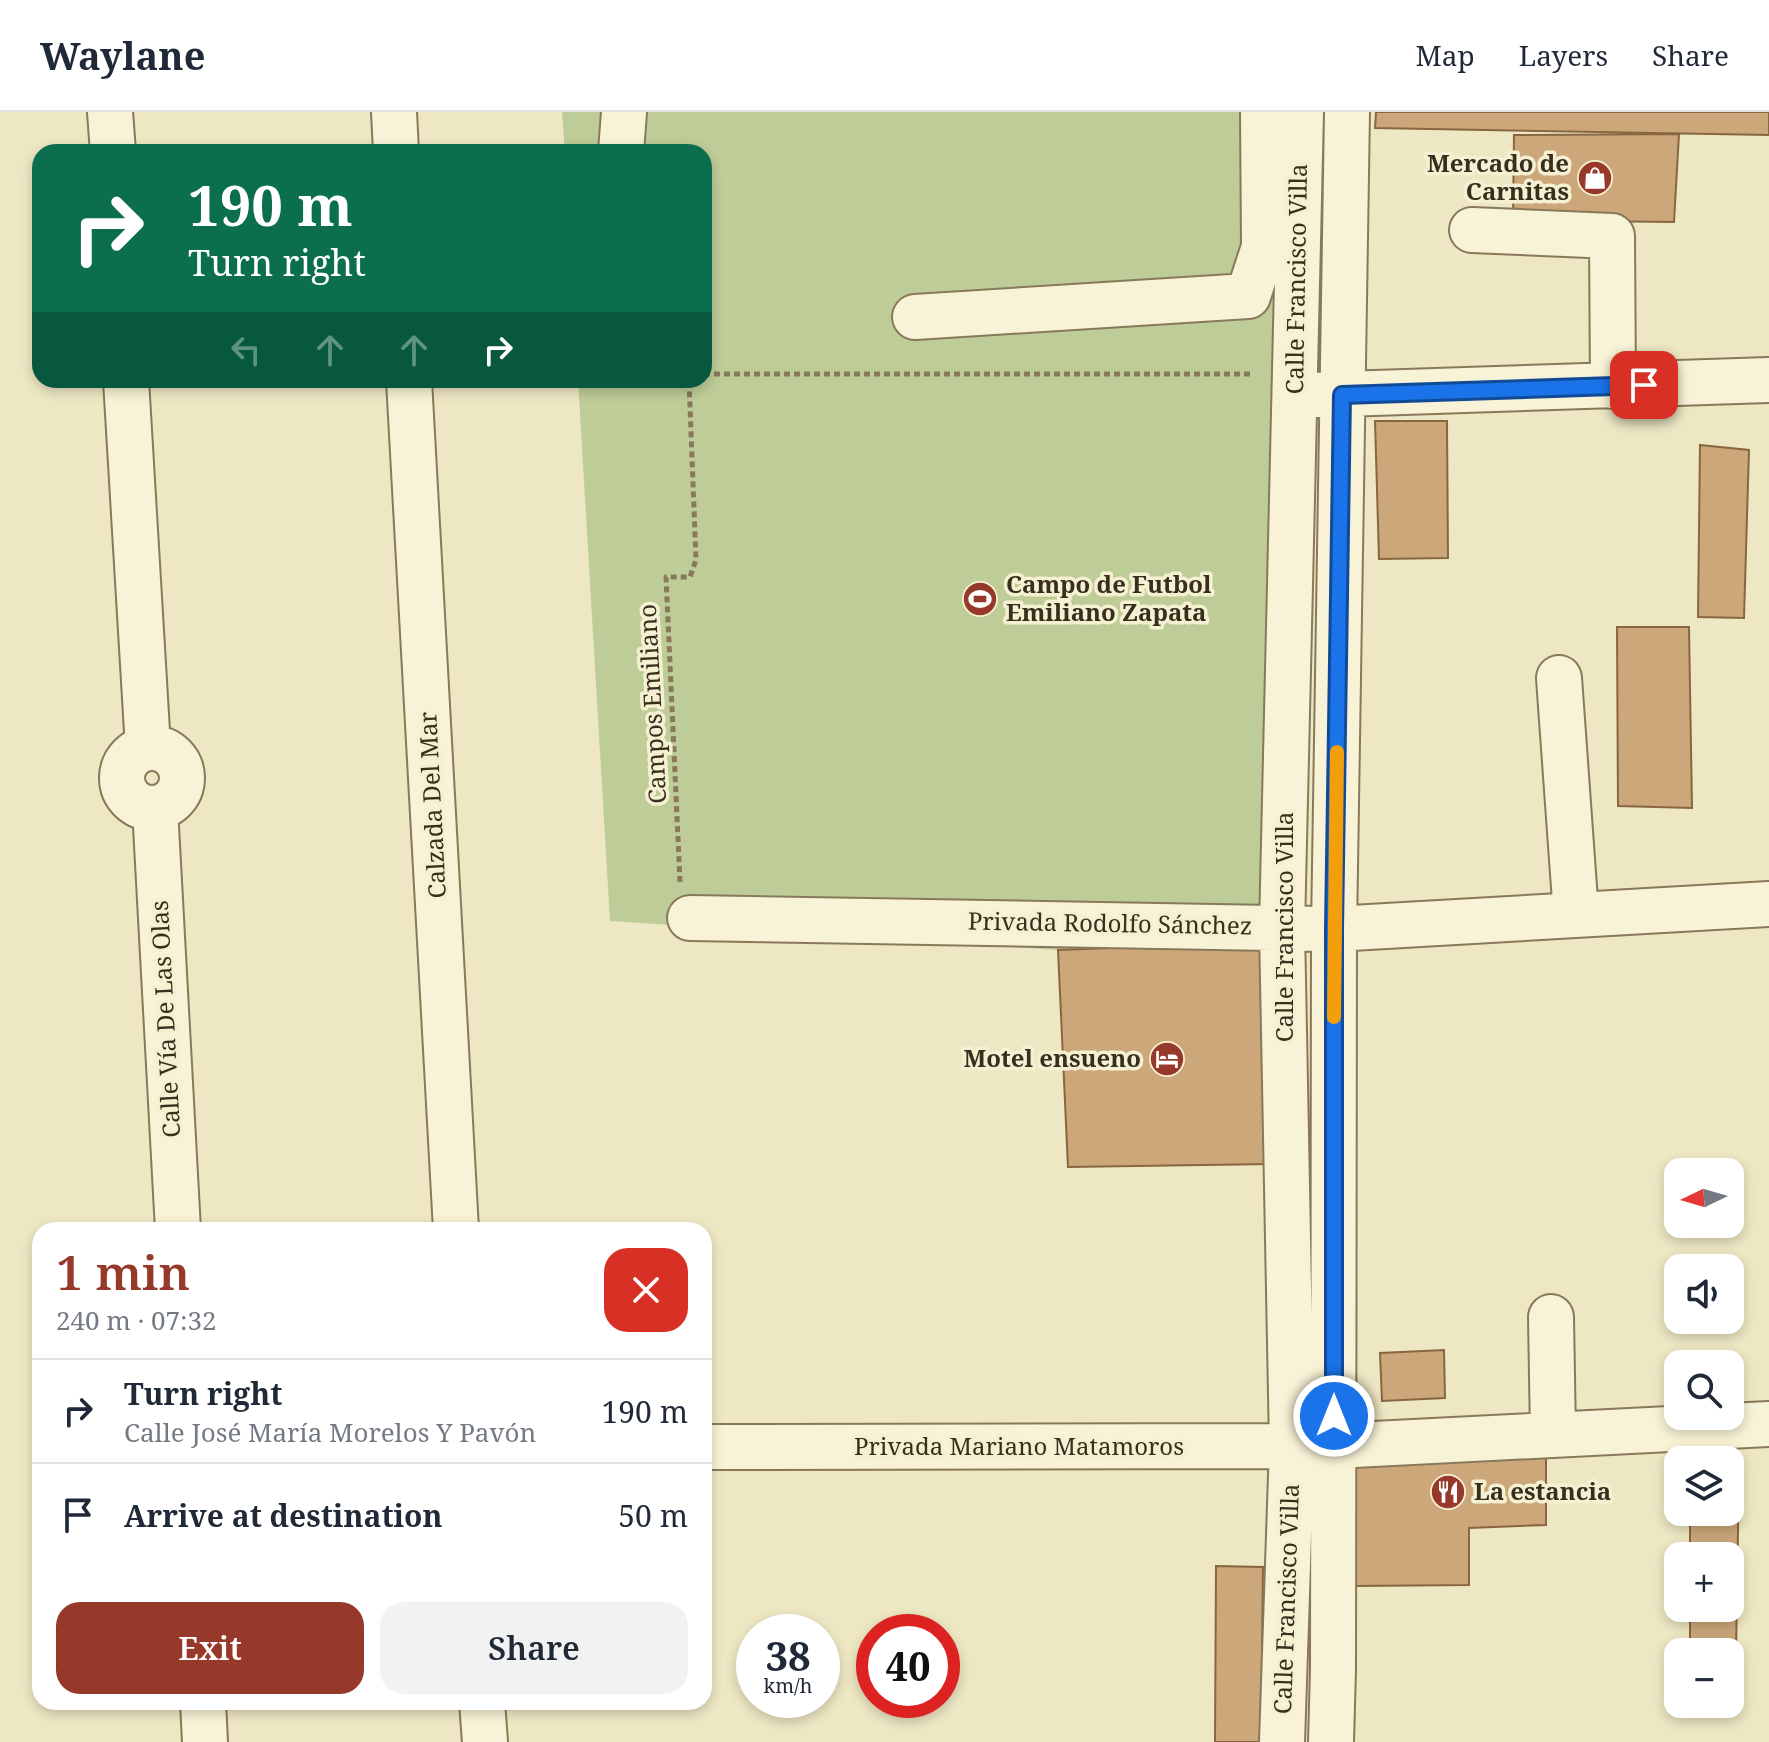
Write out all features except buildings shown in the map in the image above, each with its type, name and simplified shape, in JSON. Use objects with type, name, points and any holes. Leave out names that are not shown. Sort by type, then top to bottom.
[{"type":"street","points":[[110,112],[112,144]]},
{"type":"street","points":[[394,112],[396,144]]},
{"type":"street","points":[[622,144],[624,112]]},
{"type":"street","points":[[915,317],[1248,296],[1264,247],[1263,112]]},
{"type":"street","name":"Calle Francisco Villa","points":[[1301,112],[1282,928],[1331,1742]]},
{"type":"street","name":"Calle Francisco Villa","points":[[1282,1742],[1313,1446],[1334,929],[1347,112]]},
{"type":"street","points":[[1472,230],[1612,236],[1613,386]]},
{"type":"street","points":[[1294,395],[1769,380]]},
{"type":"street","name":"Calle Vía De Las Olas","points":[[126,388],[148,748],[163,750],[176,760],[182,774],[179,790],[170,802],[155,808],[178,1222]]},
{"type":"street","name":"Calzada Del Mar","points":[[409,388],[456,1222]]},
{"type":"street","points":[[1559,678],[1576,915]]},
{"type":"street","name":"Privada Rodolfo Sánchez","points":[[685,904],[1334,929],[1769,904]]},
{"type":"street","points":[[1551,1317],[1553,1435]]},
{"type":"street","name":"Privada Mariano Matamoros","points":[[712,1447],[1313,1446],[1769,1424]]},
{"type":"street","points":[[203,1710],[205,1742]]},
{"type":"street","points":[[483,1710],[485,1742]]},
{"type":"path","points":[[712,374],[1251,374]]},
{"type":"path","name":"Campos Emiliano","points":[[685,904],[666,577],[690,577],[696,560],[689,388]]},
{"type":"green space","points":[[562,112],[1290,112],[1281,887],[1247,943],[1057,950],[610,921],[578,388],[712,388],[712,144],[564,144]]},
{"type":"slow traffic","points":[[1334,1017],[1337,752]]},
{"type":"place","name":"Mercado de Carnitas","points":[[1595,178]]},
{"type":"place","name":"Campo de Futbol Emiliano Zapata","points":[[980,599]]},
{"type":"place","name":"Motel ensueno","points":[[1167,1059]]},
{"type":"place","name":"La estancia","points":[[1448,1492]]},
{"type":"route","points":[[1334,1416],[1334,929],[1342,395],[1644,385]]}]
